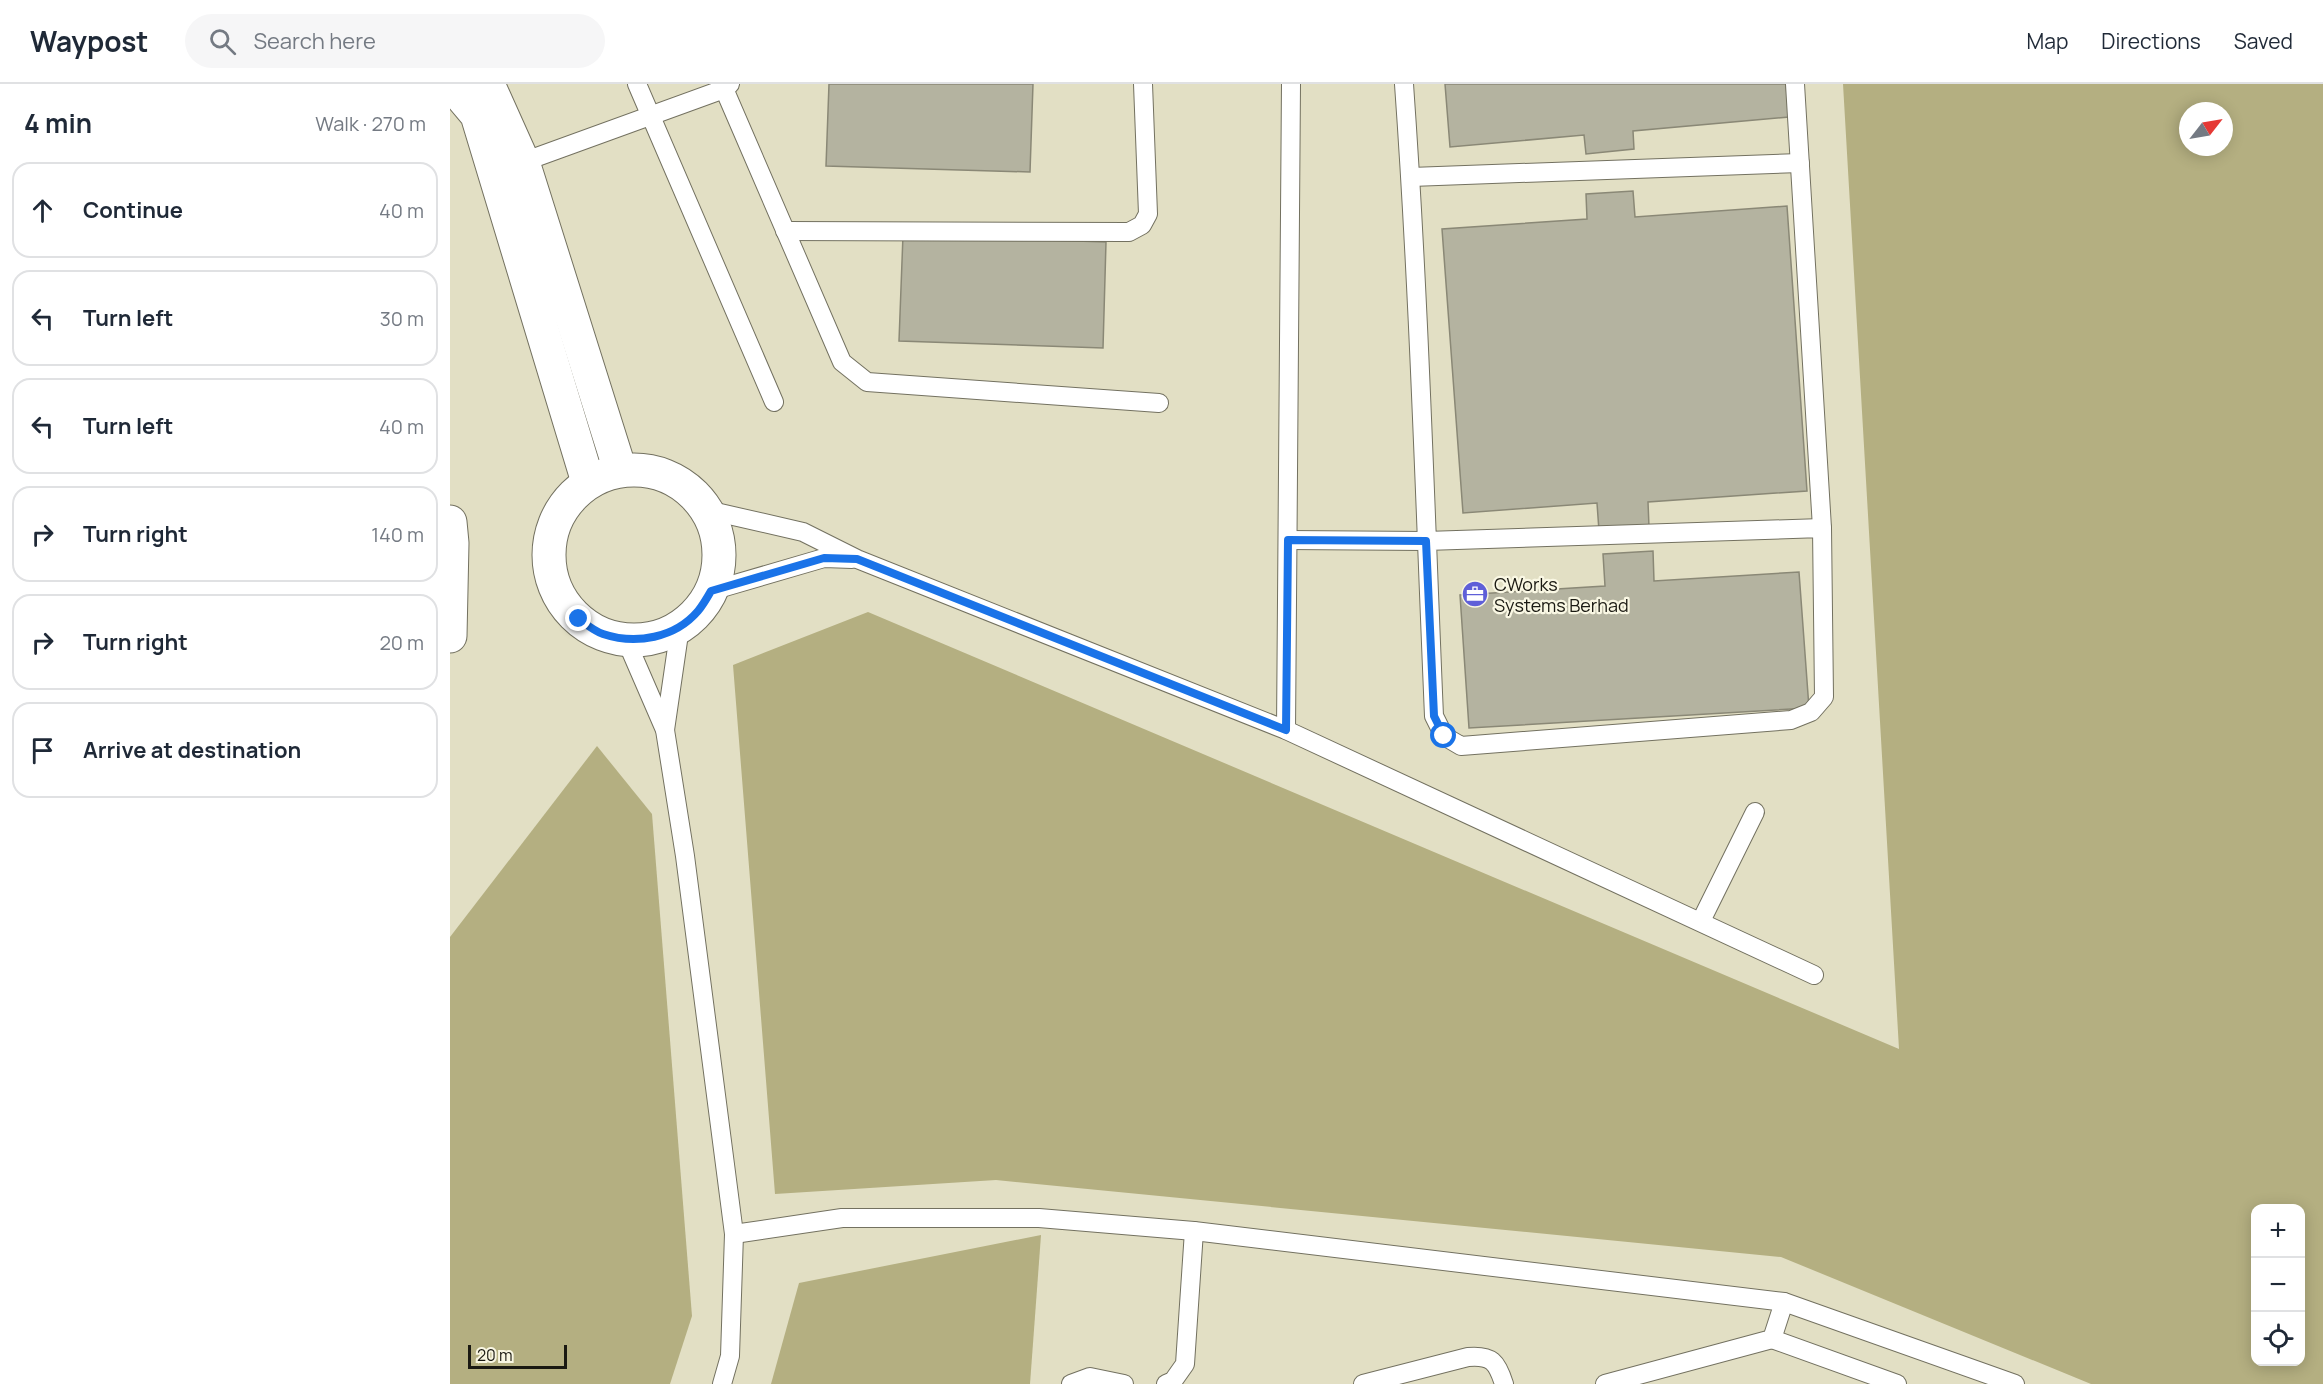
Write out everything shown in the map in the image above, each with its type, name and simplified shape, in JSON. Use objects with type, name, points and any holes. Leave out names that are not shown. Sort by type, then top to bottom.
[{"type":"street","points":[[451,84],[477,115],[588,482]]},
{"type":"street","points":[[488,84],[522,162],[620,470]]},
{"type":"street","points":[[640,469],[660,473],[679,482],[707,510],[719,550],[711,591],[698,611],[680,627],[654,638],[626,640],[601,633],[579,619],[561,599],[551,574],[549,548],[555,522],[568,500],[588,482],[620,470],[640,469]]},
{"type":"street","points":[[450,522],[452,543],[452,630],[450,636]]},
{"type":"lane","points":[[637,84],[774,402]]},
{"type":"lane","points":[[785,231],[1129,232],[1142,225],[1148,214],[1143,84]]},
{"type":"lane","points":[[1286,730],[1292,84]]},
{"type":"lane","points":[[1404,84],[1411,177],[1434,716],[1444,736],[1461,746],[1791,720],[1811,712],[1824,697],[1822,528],[1795,84]]},
{"type":"lane","points":[[522,162],[726,86],[842,362],[867,382],[1159,403]]},
{"type":"lane","points":[[1411,177],[1800,163]]},
{"type":"lane","points":[[707,510],[803,532],[857,559],[1286,730],[1814,975]]},
{"type":"lane","points":[[1288,540],[1426,541],[1822,528]]},
{"type":"lane","points":[[711,591],[824,558],[857,559]]},
{"type":"lane","points":[[665,730],[680,627]]},
{"type":"lane","points":[[626,640],[665,730],[685,856],[734,1234],[730,1356],[722,1384]]},
{"type":"lane","points":[[1701,921],[1755,812]]},
{"type":"lane","points":[[734,1234],[842,1218],[1039,1218],[1194,1231],[1784,1302],[2015,1384]]},
{"type":"lane","points":[[1166,1384],[1173,1381],[1185,1365],[1194,1231]]},
{"type":"lane","points":[[1773,1339],[1784,1302]]},
{"type":"lane","points":[[1605,1384],[1773,1339],[1897,1384]]},
{"type":"lane","points":[[1363,1384],[1468,1357],[1484,1356],[1496,1363],[1503,1384]]},
{"type":"lane","points":[[1071,1384],[1090,1377],[1124,1384]]},
{"type":"shaded area","points":[[450,84],[2323,84],[2323,1384],[450,1384]]},
{"type":"shaded area","points":[[1843,84],[2323,84],[2323,1384],[2091,1384],[1781,1257],[996,1180],[775,1194],[733,665],[868,612],[1899,1049]]},
{"type":"shaded area","points":[[597,746],[652,814],[692,1316],[670,1384],[450,1384],[450,937]]},
{"type":"shaded area","points":[[1041,1235],[1030,1384],[771,1384],[799,1283]]},
{"type":"building","points":[[829,84],[1033,84],[1030,172],[826,166]]},
{"type":"building","points":[[1445,84],[1786,84],[1789,117],[1633,131],[1634,149],[1586,154],[1584,135],[1450,147]]},
{"type":"building","points":[[1633,191],[1635,217],[1787,206],[1807,491],[1648,502],[1649,527],[1599,531],[1597,503],[1463,513],[1442,229],[1587,219],[1586,194]]},
{"type":"building","points":[[903,235],[1106,242],[1103,348],[899,341]]},
{"type":"building","points":[[1653,551],[1654,581],[1799,572],[1809,708],[1469,728],[1460,595],[1605,586],[1603,554]]},
{"type":"place","name":"CWorks Systems Berhad","points":[[1475,594]]},
{"type":"route","points":[[579,619],[601,633],[626,640],[654,638],[680,627],[698,611],[711,591],[824,558],[857,559],[1286,730],[1288,540],[1426,541],[1434,716],[1444,736]]}]
